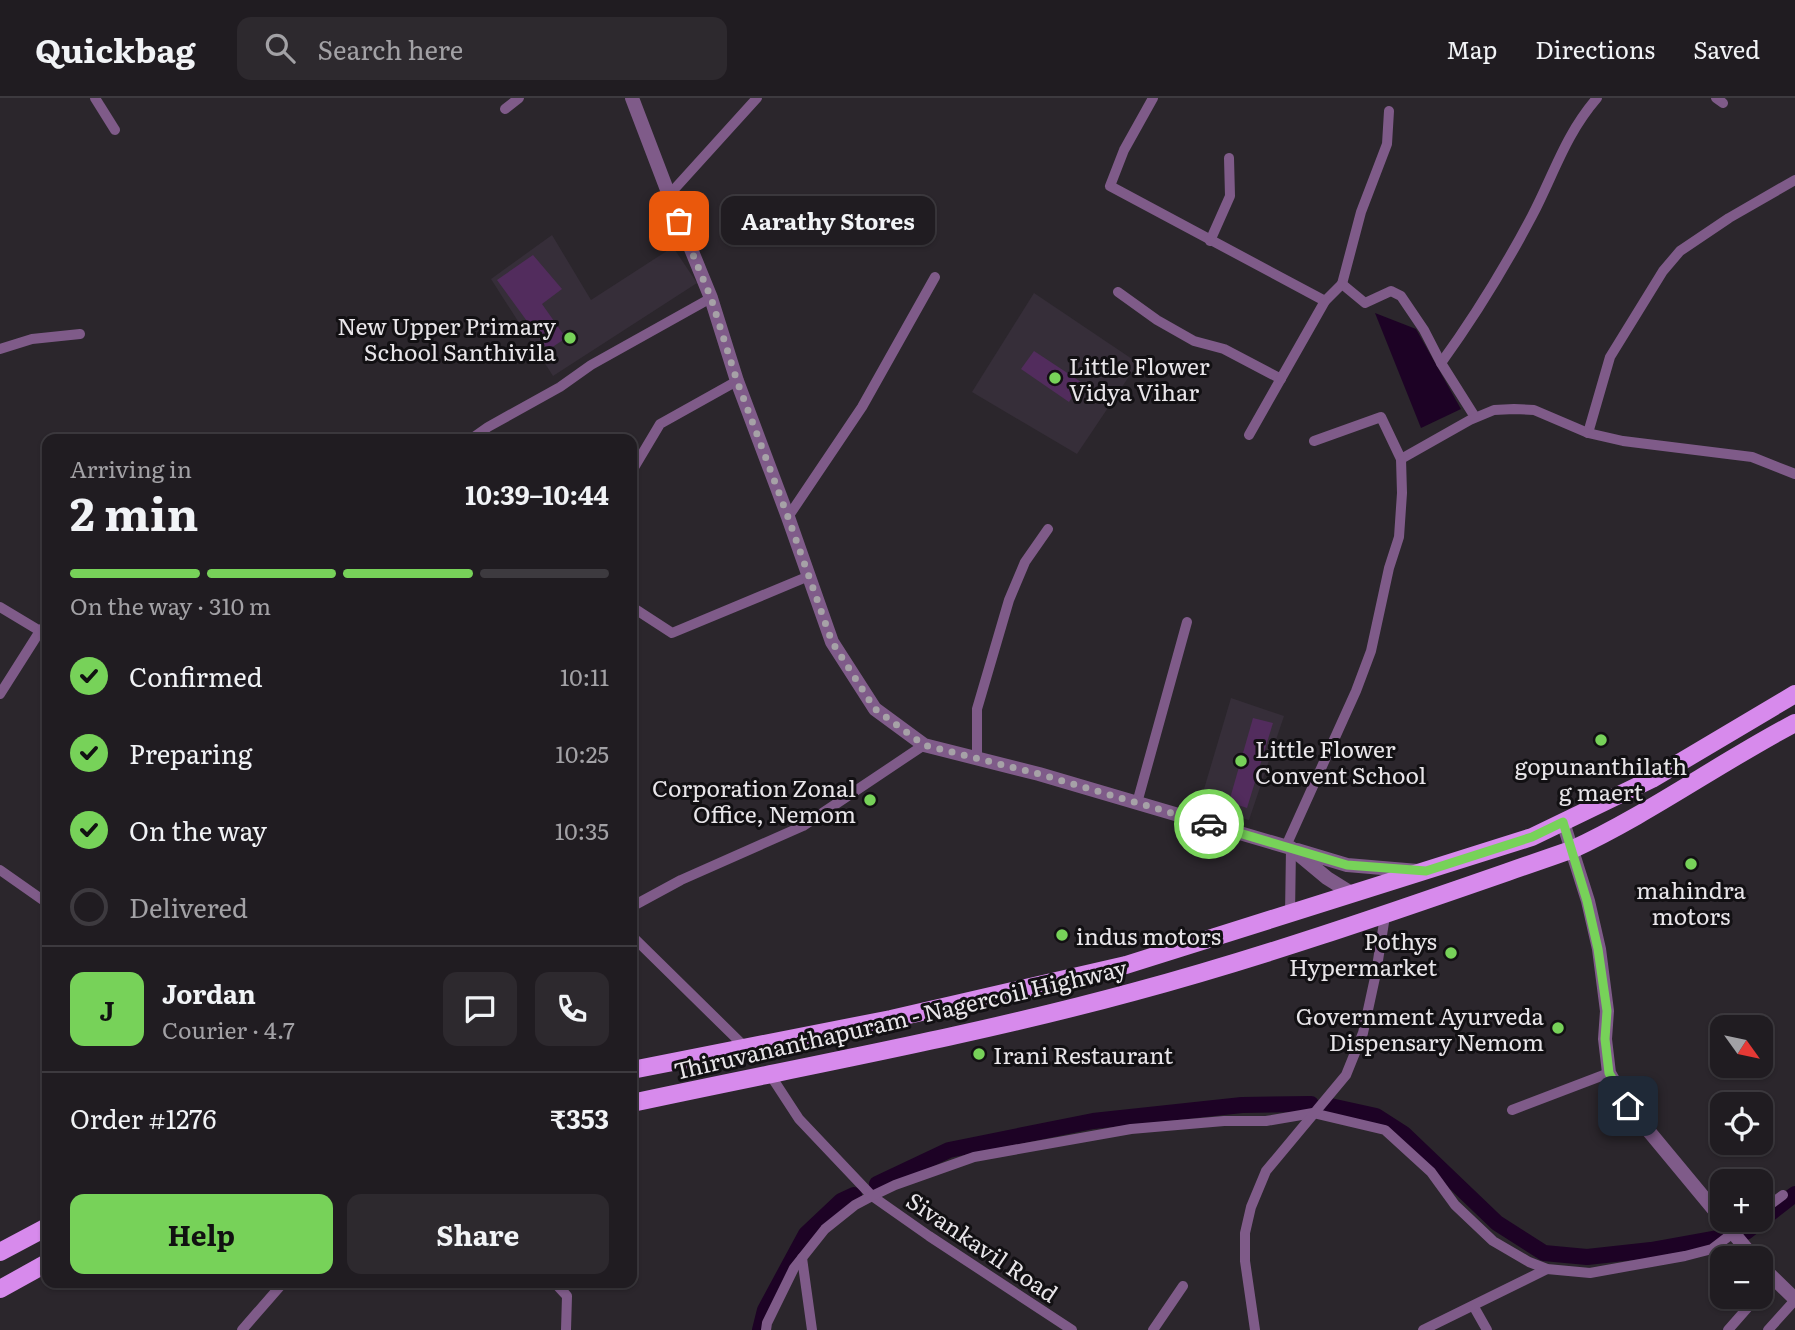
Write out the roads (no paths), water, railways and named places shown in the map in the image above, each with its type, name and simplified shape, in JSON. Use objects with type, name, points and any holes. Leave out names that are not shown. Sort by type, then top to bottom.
[{"type":"main road","name":"Thiruvananthapuram - Nagercoil Highway","points":[[637,1069],[998,996],[1126,965],[1532,837],[1652,779],[1795,694]]},
{"type":"main road","name":"Thiruvananthapuram - Nagercoil Highway","points":[[637,1102],[1020,1021],[1253,958],[1385,916],[1571,850],[1602,836],[1756,743],[1795,723]]},
{"type":"main road","points":[[1351,892],[1363,923]]},
{"type":"main road","points":[[0,1252],[42,1230]]},
{"type":"main road","points":[[0,1289],[42,1266]]},
{"type":"street","points":[[95,98],[115,130]]},
{"type":"street","points":[[505,109],[519,98]]},
{"type":"street","points":[[632,98],[668,195],[711,298],[737,381],[832,642],[875,709],[924,745],[1039,774],[1347,865],[1426,871]]},
{"type":"street","points":[[668,195],[757,98]]},
{"type":"street","points":[[1153,98],[1124,150],[1110,186],[1325,301]]},
{"type":"street","points":[[1441,363],[1480,308],[1533,214],[1564,145],[1597,98]]},
{"type":"street","points":[[1249,435],[1325,301],[1342,284],[1361,212],[1387,144],[1389,111]]},
{"type":"street","points":[[1210,241],[1230,196],[1229,158]]},
{"type":"street","points":[[1588,433],[1610,356],[1663,271],[1680,251],[1729,218],[1795,180]]},
{"type":"street","points":[[788,517],[862,407],[935,277]]},
{"type":"street","points":[[1342,284],[1365,303],[1391,291],[1401,296],[1475,417]]},
{"type":"street","points":[[1118,292],[1157,320],[1194,341],[1223,349],[1281,379]]},
{"type":"street","points":[[478,434],[560,387],[591,365],[711,298]]},
{"type":"street","points":[[0,349],[32,339],[80,334]]},
{"type":"street","points":[[637,463],[660,424],[737,381]]},
{"type":"street","points":[[1401,459],[1475,417],[1494,410],[1534,410],[1588,433],[1623,441],[1752,457],[1795,474]]},
{"type":"street","points":[[1290,914],[1289,847],[1371,651],[1389,568],[1399,537],[1402,493],[1401,459],[1381,417],[1314,441]]},
{"type":"street","points":[[978,758],[977,709],[1009,600],[1025,562],[1048,529]]},
{"type":"street","points":[[637,610],[672,634],[809,576]]},
{"type":"street","points":[[0,607],[42,626]]},
{"type":"street","points":[[1137,803],[1187,622]]},
{"type":"street","points":[[0,694],[42,630]]},
{"type":"street","points":[[637,904],[681,880],[803,826],[924,745]]},
{"type":"street","points":[[1563,822],[1587,901],[1598,949],[1607,1011],[1605,1039],[1609,1073],[1628,1106],[1743,1246]]},
{"type":"street","points":[[1289,847],[1327,878],[1351,892]]},
{"type":"street","points":[[0,870],[42,899]]},
{"type":"street","points":[[1255,1330],[1245,1261],[1245,1233],[1251,1207],[1266,1171],[1346,1075],[1363,1033],[1385,916]]},
{"type":"street","points":[[637,941],[746,1048]]},
{"type":"street","name":"Sivankavil Road","points":[[769,1073],[800,1118],[872,1196],[1072,1330]]},
{"type":"street","points":[[1512,1110],[1609,1073]]},
{"type":"street","points":[[766,1330],[766,1323],[782,1291],[802,1258],[825,1229],[855,1205],[895,1185],[974,1157],[1131,1129],[1224,1121],[1266,1121],[1313,1113],[1385,1130],[1431,1172],[1455,1205],[1493,1241],[1528,1262],[1547,1269],[1590,1273],[1629,1267],[1712,1249],[1732,1233]]},
{"type":"street","points":[[1773,1202],[1783,1195]]},
{"type":"street","points":[[802,1258],[812,1330]]},
{"type":"street","points":[[1423,1330],[1547,1269]]},
{"type":"street","points":[[1768,1330],[1795,1300],[1773,1279]]},
{"type":"street","points":[[1153,1330],[1183,1286]]},
{"type":"street","points":[[242,1330],[279,1288]]},
{"type":"street","points":[[560,1288],[567,1296],[566,1330]]},
{"type":"street","points":[[1474,1307],[1487,1330]]},
{"type":"street","points":[[1728,1330],[1746,1309]]},
{"type":"waterway","points":[[877,1184],[949,1150],[1093,1121],[1242,1105],[1311,1104]]},
{"type":"waterway","points":[[1326,1105],[1376,1116],[1404,1134],[1497,1223],[1544,1253],[1587,1257],[1651,1250],[1723,1237]]},
{"type":"waterway","points":[[1773,1211],[1795,1194]]},
{"type":"waterway","points":[[760,1330],[765,1310],[806,1234],[841,1201],[854,1195]]},
{"type":"place","name":"Aarathy Stores","points":[[679,221]]},
{"type":"place","name":"New Upper Primary School Santhivila","points":[[570,338]]},
{"type":"place","name":"Little Flower Vidya Vihar","points":[[1055,378]]},
{"type":"place","name":"gopunanthilath g maert","points":[[1601,740]]},
{"type":"place","name":"Little Flower Convent School","points":[[1241,761]]},
{"type":"place","name":"Corporation Zonal Office, Nemom","points":[[870,800]]},
{"type":"place","name":"mahindra motors","points":[[1691,864]]},
{"type":"place","name":"indus motors","points":[[1062,935]]},
{"type":"place","name":"Pothys Hypermarket","points":[[1451,953]]},
{"type":"place","name":"Government Ayurveda Dispensary Nemom","points":[[1558,1028]]},
{"type":"place","name":"Irani Restaurant","points":[[979,1054]]}]
